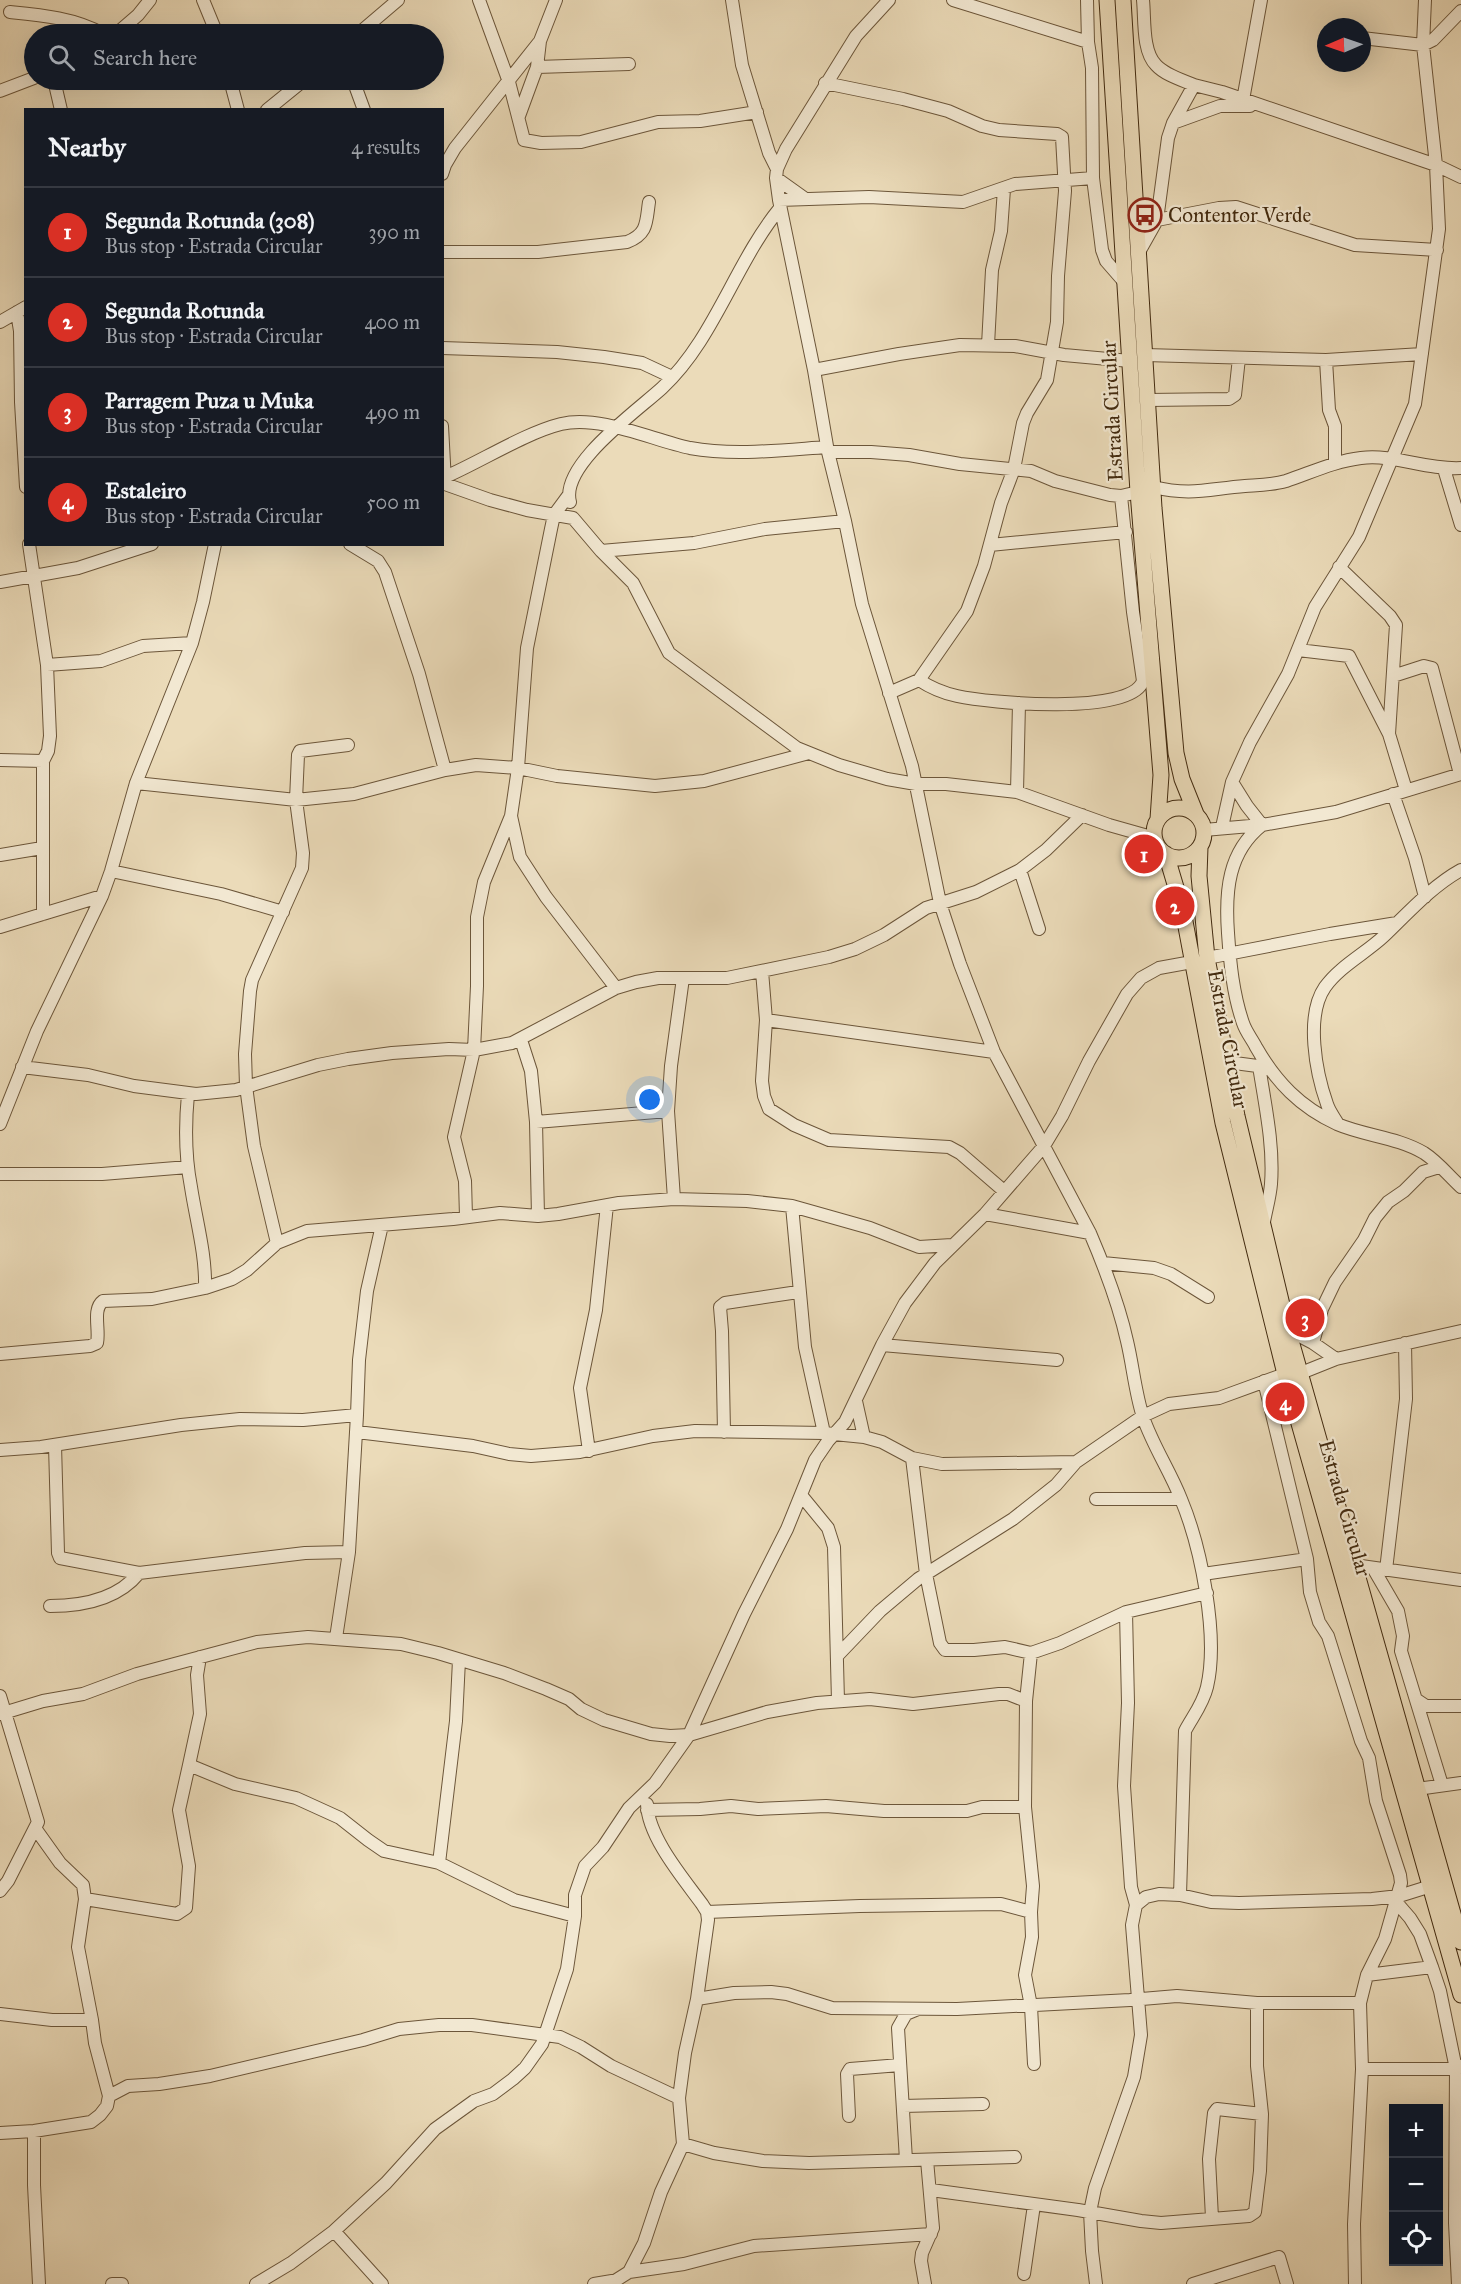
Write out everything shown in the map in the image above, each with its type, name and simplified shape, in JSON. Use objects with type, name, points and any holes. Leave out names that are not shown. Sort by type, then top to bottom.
[{"type":"main road","name":"Estrada Circular","points":[[1107,0],[1127,286],[1138,492],[1161,767],[1158,819]]},
{"type":"main road","name":"Estrada Circular","points":[[1123,0],[1154,508],[1176,753],[1182,779],[1196,814]]},
{"type":"main road","points":[[1180,808],[1196,814],[1204,830],[1200,847],[1193,854],[1184,858],[1174,858],[1166,854],[1158,847],[1155,838],[1158,819],[1164,813],[1180,808]]},
{"type":"main road","name":"Estrada Circular","points":[[1200,847],[1200,960],[1223,1123],[1285,1374],[1461,1995]]},
{"type":"main road","name":"Estrada Circular","points":[[1166,854],[1200,960],[1227,1062],[1288,1330],[1461,1942]]},
{"type":"street","points":[[128,24],[150,0]]},
{"type":"street","points":[[203,0],[213,24]]},
{"type":"street","points":[[370,24],[398,0]]},
{"type":"street","points":[[478,0],[509,82],[524,140],[563,143],[597,139],[658,123],[700,121],[757,112]]},
{"type":"street","points":[[519,116],[537,67],[540,41],[556,0]]},
{"type":"street","points":[[732,0],[742,65],[777,174],[780,204],[814,370],[827,450],[845,521],[862,604],[907,749],[940,903],[960,964],[994,1052],[1090,1233],[1103,1263],[1127,1340],[1143,1416],[1181,1499],[1195,1539],[1207,1593],[1211,1660],[1207,1688],[1198,1712],[1185,1731],[1180,1895]]},
{"type":"street","points":[[777,174],[786,149],[855,36],[889,0]]},
{"type":"street","points":[[953,0],[1088,42]]},
{"type":"street","points":[[1087,0],[1088,42],[1092,68],[1093,178],[1102,250],[1106,261],[1127,286]]},
{"type":"street","points":[[1143,0],[1147,46],[1155,64],[1176,78],[1436,165],[1461,177]]},
{"type":"street","points":[[1243,100],[1261,0]]},
{"type":"street","points":[[1221,827],[1232,782],[1298,650],[1315,607],[1359,537],[1414,404],[1439,229],[1436,165],[1423,45],[1425,0]]},
{"type":"street","points":[[1371,39],[1423,45],[1433,40],[1461,11]]},
{"type":"street","points":[[10,12],[45,16],[78,24]]},
{"type":"street","points":[[444,168],[454,148],[540,41]]},
{"type":"street","points":[[537,67],[629,64]]},
{"type":"street","points":[[0,91],[24,82]]},
{"type":"street","points":[[825,83],[948,111],[982,126],[999,130],[1057,134],[1062,137],[1065,179],[1057,322],[1047,380],[1023,423],[1014,469],[1000,503],[984,566],[967,611],[919,680],[889,693]]},
{"type":"street","points":[[1139,252],[1157,220],[1164,158],[1173,123],[1194,85]]},
{"type":"street","points":[[56,90],[61,108]]},
{"type":"street","points":[[233,90],[237,108]]},
{"type":"street","points":[[269,108],[292,90]]},
{"type":"street","points":[[357,90],[363,108]]},
{"type":"street","points":[[1173,123],[1220,106],[1258,106]]},
{"type":"street","points":[[777,174],[804,198]]},
{"type":"street","points":[[466,1217],[465,1181],[454,1137],[474,1050],[477,917],[484,882],[511,816],[518,768],[527,648],[554,515],[568,496],[577,473],[587,458],[616,427],[672,377],[708,328],[761,233],[780,204],[804,198],[869,197],[963,202],[1016,184],[1093,178]]},
{"type":"street","points":[[988,345],[992,270],[1001,231],[1004,189]]},
{"type":"street","points":[[444,252],[538,252],[627,242],[639,237],[645,229],[649,202]]},
{"type":"street","points":[[1157,220],[1236,207],[1355,244],[1437,250]]},
{"type":"street","points":[[0,322],[22,310]]},
{"type":"street","points":[[22,310],[20,332],[24,453]]},
{"type":"street","points":[[814,370],[933,348],[988,345],[1015,346],[1053,353],[1130,361]]},
{"type":"street","points":[[444,348],[556,352],[604,357],[642,363],[672,377]]},
{"type":"street","points":[[1145,355],[1326,360],[1422,354]]},
{"type":"street","points":[[1148,400],[1229,399],[1235,395],[1239,358]]},
{"type":"street","points":[[1326,360],[1329,410],[1335,426],[1335,463]]},
{"type":"street","points":[[444,481],[511,445],[563,424],[616,427],[689,448],[714,451],[827,450],[891,453],[1031,471],[1055,481],[1110,495],[1121,496],[1138,492]]},
{"type":"street","points":[[1153,487],[1175,492],[1204,492],[1266,485],[1335,463],[1361,458],[1392,458],[1423,466],[1444,469],[1461,468]]},
{"type":"street","points":[[1444,469],[1461,525]]},
{"type":"street","points":[[444,481],[490,500],[573,518]]},
{"type":"street","points":[[1154,508],[1175,492]]},
{"type":"street","points":[[568,496],[573,518],[601,551],[633,583],[669,653],[797,748],[887,779],[916,784],[946,784],[1017,792],[1155,838]]},
{"type":"street","points":[[919,680],[934,689],[955,696],[1018,703],[1084,704],[1112,700],[1131,693],[1141,686],[1143,681],[1121,496]]},
{"type":"street","points":[[601,551],[694,543],[765,529],[845,521]]},
{"type":"street","points":[[990,545],[1126,532]]},
{"type":"street","points":[[29,546],[47,665],[50,736],[48,752],[43,761],[43,914]]},
{"type":"street","points":[[0,582],[78,568],[146,546]]},
{"type":"street","points":[[0,1124],[22,1067],[69,961],[102,896],[136,783],[192,643],[215,546]]},
{"type":"street","points":[[353,546],[378,561],[385,572],[419,674],[445,770]]},
{"type":"street","points":[[1340,567],[1390,616],[1396,625],[1389,734]]},
{"type":"street","points":[[47,665],[100,661],[143,646],[192,643]]},
{"type":"street","points":[[1298,650],[1349,656],[1389,734],[1406,790]]},
{"type":"street","points":[[1204,830],[1262,825],[1336,812],[1461,774],[1432,668],[1424,666],[1393,676]]},
{"type":"street","points":[[1017,792],[1018,703]]},
{"type":"street","points":[[277,1243],[260,1178],[246,1086],[245,1054],[250,991],[302,868],[303,853],[296,800],[297,761],[300,751],[348,745]]},
{"type":"street","points":[[136,783],[296,800],[354,794],[445,770],[476,765],[518,768],[557,776],[655,786],[704,781],[809,753]]},
{"type":"street","points":[[0,760],[43,761]]},
{"type":"street","points":[[1232,782],[1246,806],[1262,825]]},
{"type":"street","points":[[1393,794],[1415,858],[1425,897]]},
{"type":"street","points":[[22,1067],[88,1075],[134,1086],[188,1094],[220,1092],[348,1059],[392,1053],[449,1049],[474,1050],[521,1040],[615,988],[636,982],[658,978],[727,978],[829,957],[855,949],[926,908],[998,883],[1046,850],[1082,815]]},
{"type":"street","points":[[511,816],[520,856],[546,897],[615,988]]},
{"type":"street","points":[[1262,825],[1248,836],[1239,851],[1229,878],[1227,922],[1234,987],[1243,1023],[1263,1067],[1272,1169],[1271,1187],[1263,1226]]},
{"type":"street","points":[[0,855],[42,848]]},
{"type":"street","points":[[1020,870],[1039,929]]},
{"type":"street","points":[[1339,1125],[1327,1106],[1314,1041],[1317,1011],[1324,988],[1425,897],[1450,876],[1461,870]]},
{"type":"street","points":[[111,871],[221,894],[283,912]]},
{"type":"street","points":[[0,927],[102,896]]},
{"type":"street","points":[[256,2284],[291,2263],[334,2231],[386,2183],[435,2129],[474,2101],[493,2094],[525,2068],[546,2035],[567,1969],[575,1916],[575,1895],[585,1866],[603,1847],[629,1808],[647,1790],[689,1735],[713,1677],[787,1529],[815,1460],[829,1434],[845,1422],[905,1303],[935,1263],[985,1214],[1044,1146],[1127,994],[1141,978],[1159,968],[1397,924]]},
{"type":"street","points":[[762,971],[766,1020],[762,1081],[766,1104],[776,1115],[829,1140],[949,1147],[960,1153],[1004,1191]]},
{"type":"street","points":[[674,1199],[668,1111],[671,1066],[683,978]]},
{"type":"street","points":[[766,1020],[994,1052]]},
{"type":"street","points":[[521,1040],[531,1071],[536,1122],[538,1216]]},
{"type":"street","points":[[1227,1062],[1263,1067],[1308,1109],[1339,1125],[1398,1142],[1424,1154],[1461,1187]]},
{"type":"street","points":[[188,1094],[186,1141],[188,1167],[206,1267],[205,1288]]},
{"type":"street","points":[[536,1122],[668,1111]]},
{"type":"street","points":[[0,1174],[102,1174],[188,1167]]},
{"type":"street","points":[[1313,1343],[1322,1309],[1335,1282],[1364,1240],[1375,1218],[1388,1202],[1404,1191],[1423,1172],[1439,1167]]},
{"type":"street","points":[[0,1354],[90,1346],[97,1343],[99,1333],[97,1311],[99,1304],[103,1301],[152,1299],[232,1280],[247,1270],[277,1243],[307,1230],[500,1213],[538,1216],[607,1205],[674,1199],[733,1200],[792,1206],[870,1228],[919,1247],[935,1263]]},
{"type":"street","points":[[589,1451],[580,1388],[596,1310],[607,1205]]},
{"type":"street","points":[[792,1206],[798,1292],[805,1347],[829,1434]]},
{"type":"street","points":[[795,1224],[810,1210]]},
{"type":"street","points":[[985,1214],[1090,1233]]},
{"type":"street","points":[[336,1638],[349,1552],[357,1432],[358,1360],[367,1292],[382,1225]]},
{"type":"street","points":[[919,1247],[952,1245]]},
{"type":"street","points":[[1103,1263],[1154,1268],[1171,1274],[1208,1297]]},
{"type":"street","points":[[724,1432],[720,1307],[725,1303],[798,1292]]},
{"type":"street","points":[[1288,1330],[1313,1343],[1336,1359]]},
{"type":"street","points":[[1301,1373],[1336,1359],[1461,1331]]},
{"type":"street","points":[[1386,1570],[1406,1399],[1405,1343]]},
{"type":"street","points":[[882,1345],[1057,1360]]},
{"type":"street","points":[[838,1655],[880,1611],[926,1574],[1013,1519],[1047,1493],[1076,1462],[1143,1416],[1169,1404],[1218,1398],[1285,1374]]},
{"type":"street","points":[[1264,1381],[1307,1559],[1310,1592],[1319,1622],[1328,1636],[1361,1741],[1369,1758],[1376,1801],[1400,1875],[1398,1899],[1385,1939],[1367,1975],[1360,2003],[1362,2069],[1354,2224],[1355,2284]]},
{"type":"street","points":[[856,1401],[864,1437]]},
{"type":"street","points":[[0,1450],[55,1445],[240,1419],[303,1420],[357,1415]]},
{"type":"street","points":[[357,1432],[473,1446],[531,1456],[589,1451],[653,1436],[695,1431],[829,1434],[864,1437],[882,1442],[912,1458],[942,1464],[1076,1462]]},
{"type":"street","points":[[55,1445],[60,1558],[139,1573],[305,1553],[349,1552]]},
{"type":"street","points":[[912,1458],[926,1574],[940,1643],[945,1650],[1005,1647],[1031,1653],[1060,1643],[1126,1612],[1207,1593]]},
{"type":"street","points":[[801,1495],[828,1528],[834,1547],[838,1701]]},
{"type":"street","points":[[1096,1499],[1181,1499]]},
{"type":"street","points":[[1203,1574],[1307,1559]]},
{"type":"street","points":[[1354,1565],[1461,1580]]},
{"type":"street","points":[[1373,1568],[1398,1611],[1403,1636],[1401,1651],[1421,1707],[1442,1785]]},
{"type":"street","points":[[50,1606],[102,1598],[129,1586],[139,1573]]},
{"type":"street","points":[[1096,2284],[1090,2212],[1095,2188],[1134,2077],[1141,2035],[1132,1926],[1136,1905],[1131,1887],[1124,1786],[1128,1703],[1126,1612]]},
{"type":"street","points":[[3,1714],[43,1701],[83,1694],[137,1674],[200,1657],[257,1642],[287,1638],[336,1638],[401,1644],[504,1673],[569,1699],[581,1709],[604,1720],[651,1734],[670,1736],[689,1735],[766,1712],[838,1701],[870,1699],[913,1704],[1008,1694],[1026,1701]]},
{"type":"street","points":[[1031,1653],[1026,1701],[1025,1807],[1033,1886],[1032,1937],[1025,1975],[1030,2006],[1034,2064]]},
{"type":"street","points":[[85,1899],[177,1914],[186,1908],[189,1866],[179,1810],[200,1714],[197,1675],[200,1657]]},
{"type":"street","points":[[439,1863],[456,1721],[459,1660]]},
{"type":"street","points":[[0,1696],[3,1714],[38,1821],[8,1881],[0,1891]]},
{"type":"street","points":[[1421,1707],[1461,1706]]},
{"type":"street","points":[[189,1765],[234,1784],[296,1798],[340,1818],[384,1851],[439,1863],[514,1900],[575,1916]]},
{"type":"street","points":[[1417,1789],[1461,1783]]},
{"type":"street","points":[[629,2272],[644,2243],[661,2192],[683,2144],[679,2098],[685,2053],[697,1999],[708,1920],[707,1912],[652,1827],[647,1810],[647,1790]]},
{"type":"street","points":[[647,1810],[731,1806],[758,1809],[826,1806],[884,1811],[967,1811],[982,1807],[1025,1807]]},
{"type":"street","points":[[0,2133],[34,2131],[91,2122],[107,2106],[109,2096],[104,2070],[95,2043],[78,1947],[85,1899],[83,1885],[60,1863],[35,1828]]},
{"type":"street","points":[[1001,1904],[1023,1897],[1033,1886]]},
{"type":"street","points":[[1136,1905],[1146,1897],[1159,1894],[1180,1895],[1211,1902],[1273,1904],[1398,1899],[1431,1886]]},
{"type":"street","points":[[1398,1899],[1420,1934],[1432,1967],[1459,2068],[1455,2214],[1458,2283]]},
{"type":"street","points":[[707,1912],[860,1906],[1001,1904],[1031,1912]]},
{"type":"street","points":[[1367,1975],[1432,1967]]},
{"type":"street","points":[[697,1999],[734,1993],[771,1992],[787,1994],[832,2008],[919,2009],[1030,2006],[1177,1995],[1257,2003],[1360,2003]]},
{"type":"street","points":[[931,2190],[1161,2223],[1249,2216],[1255,2212],[1260,2171],[1262,2114],[1257,2066],[1257,2003]]},
{"type":"street","points":[[906,2160],[898,2028],[906,2014],[919,2009]]},
{"type":"street","points":[[0,2014],[52,2020],[92,2020]]},
{"type":"street","points":[[109,2096],[128,2086],[210,2076],[363,2040],[399,2029],[439,2025],[472,2025],[560,2037],[611,2066],[679,2098]]},
{"type":"street","points":[[849,2116],[847,2074],[850,2069],[900,2065]]},
{"type":"street","points":[[1362,2069],[1459,2068]]},
{"type":"street","points":[[104,2070],[128,2086]]},
{"type":"street","points":[[903,2106],[983,2104]]},
{"type":"street","points":[[1212,2218],[1209,2159],[1214,2113],[1217,2109],[1262,2114]]},
{"type":"street","points":[[34,2131],[34,2195],[39,2284]]},
{"type":"street","points":[[683,2144],[714,2153],[763,2161],[809,2163],[1015,2157]]},
{"type":"street","points":[[925,2284],[922,2253],[933,2228],[927,2160]]},
{"type":"street","points":[[1024,2274],[1034,2205]]},
{"type":"street","points":[[334,2231],[382,2284]]},
{"type":"street","points":[[594,2284],[611,2282],[629,2272],[684,2264],[754,2246],[931,2234]]},
{"type":"street","points":[[1193,2284],[1279,2257],[1287,2284]]},
{"type":"street","points":[[112,2284],[122,2284]]},
{"type":"place","name":"Contentor Verde","points":[[1145,215]]},
{"type":"place","name":"Segunda Rotunda (308)","points":[[1144,854]]},
{"type":"place","name":"Segunda Rotunda","points":[[1175,906]]},
{"type":"place","name":"Parragem Puza u Muka","points":[[1305,1318]]},
{"type":"place","name":"Estaleiro","points":[[1285,1402]]}]
